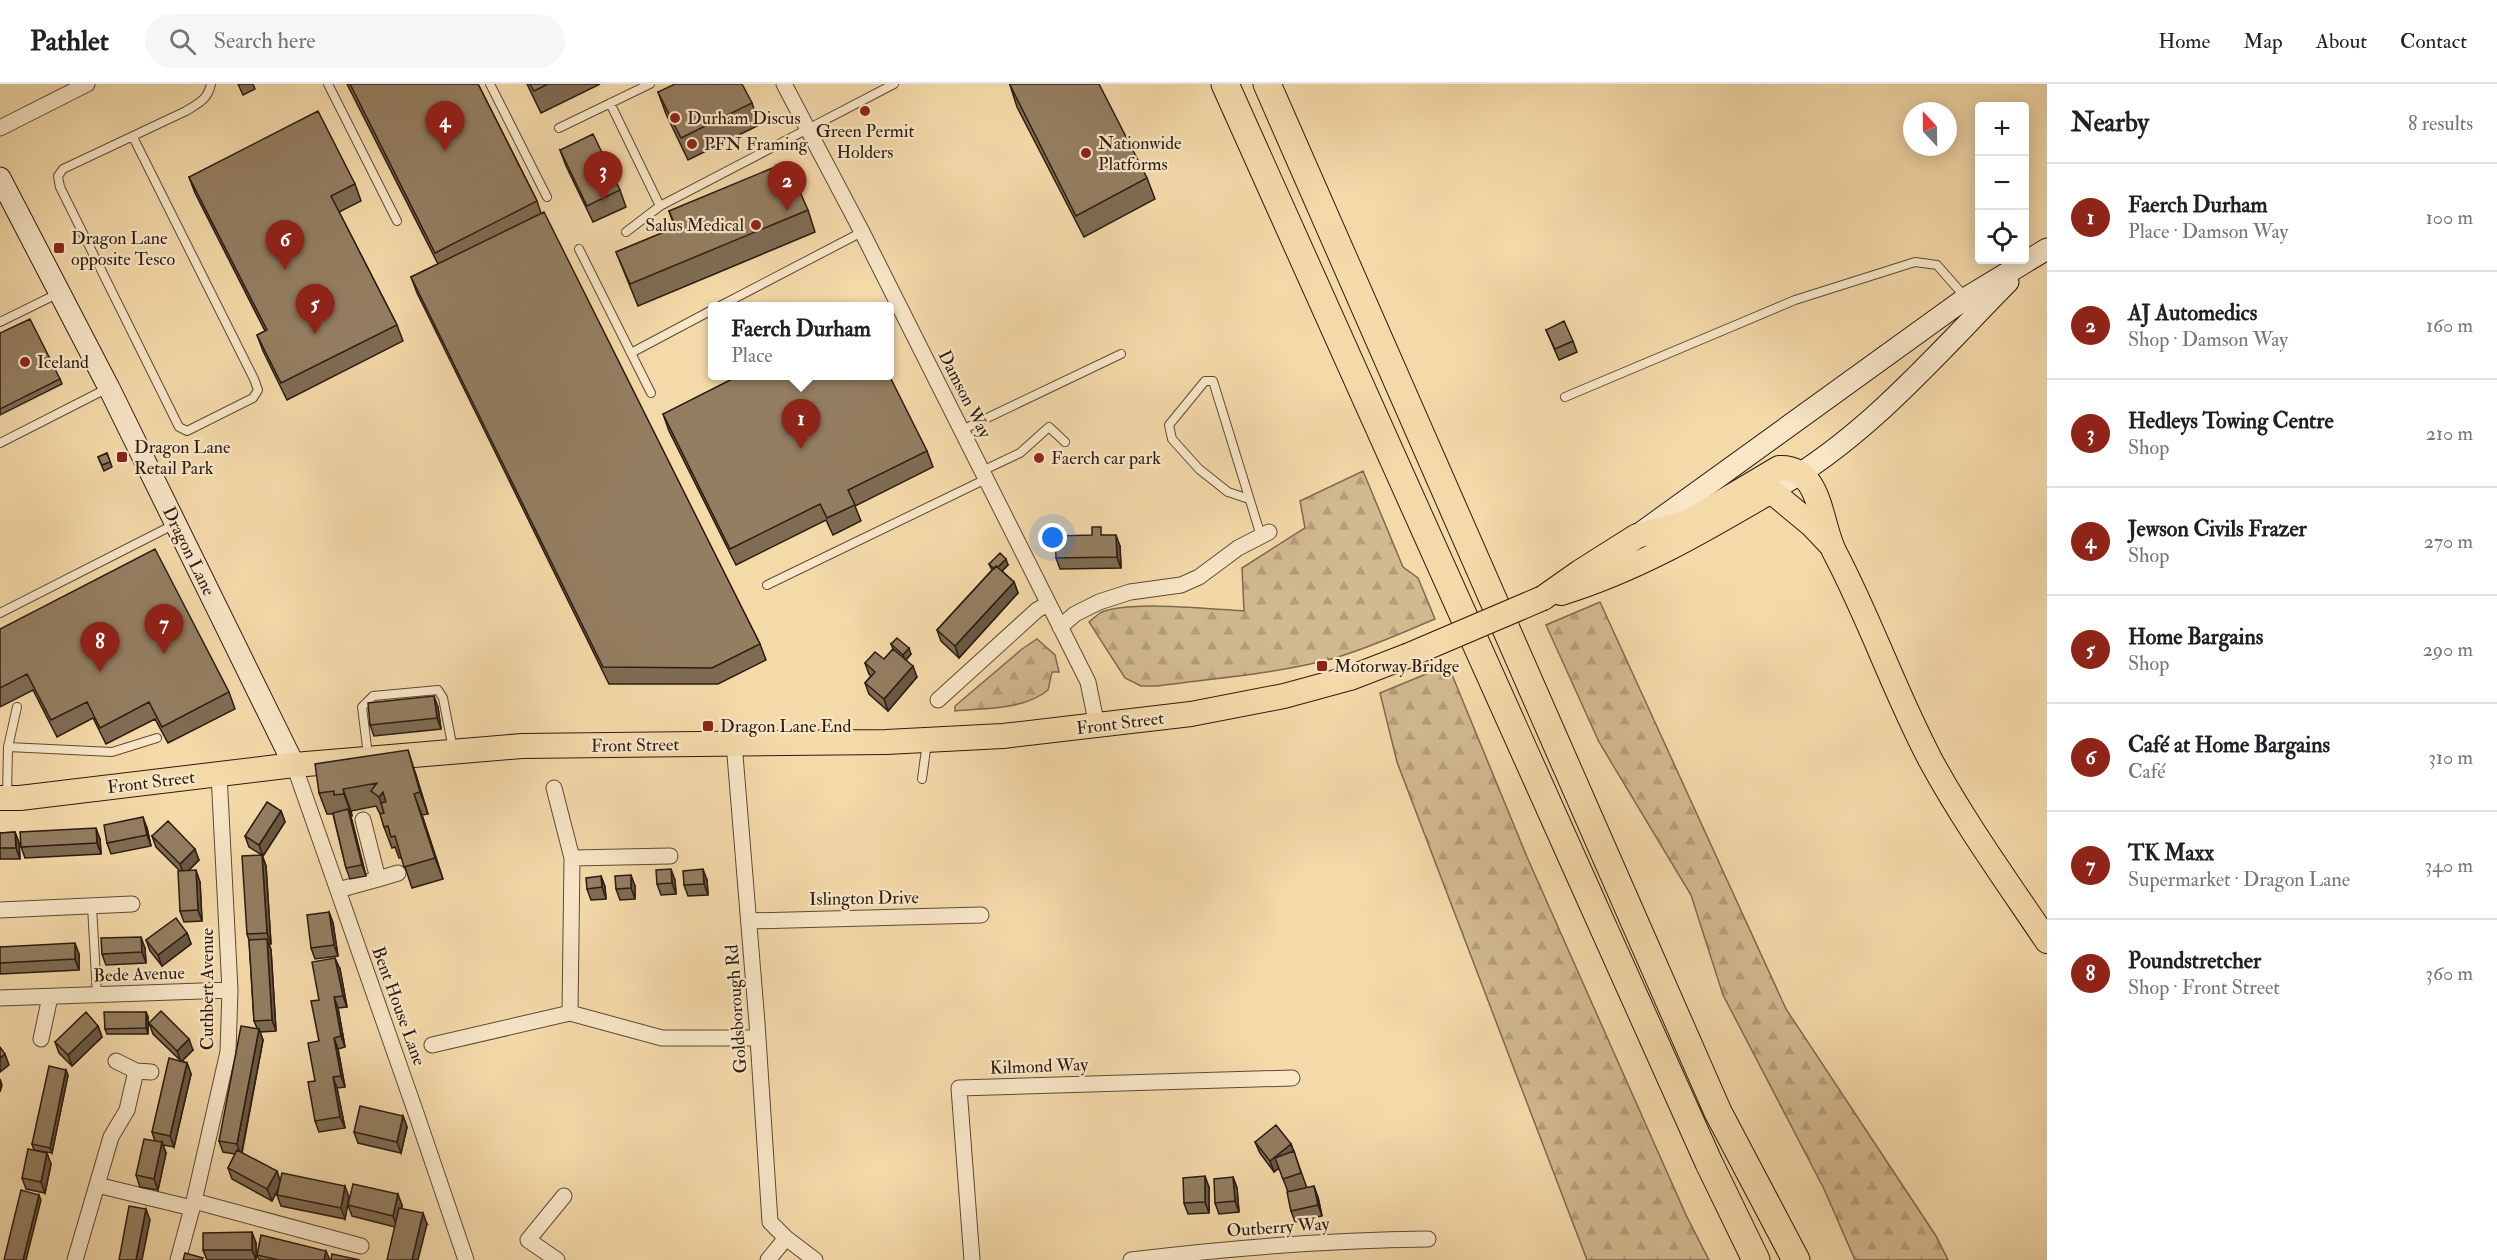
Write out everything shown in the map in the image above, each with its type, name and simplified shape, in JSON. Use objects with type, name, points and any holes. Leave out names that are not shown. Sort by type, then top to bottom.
[{"type":"highway","points":[[1225,84],[1699,1141],[1756,1260]]},
{"type":"highway","points":[[1267,84],[1718,1112],[1796,1260]]},
{"type":"main road","name":"Dragon Lane","points":[[0,178],[109,388],[294,765]]},
{"type":"main road","points":[[1543,598],[1637,536],[1774,438],[1971,306],[2047,249]]},
{"type":"main road","points":[[1803,474],[1848,440],[1891,401],[1971,306]]},
{"type":"main road","points":[[1774,438],[1765,459],[1768,483],[1832,545]]},
{"type":"main road","points":[[1543,598],[1603,580],[1691,538],[1768,483],[1779,468],[1790,468],[1803,474],[1815,496],[1832,545],[1931,761],[2047,941]]},
{"type":"main road","points":[[1637,536],[1690,521],[1768,483]]},
{"type":"main road","name":"Front Street","points":[[4,798],[20,798],[294,765],[454,750],[522,746],[927,740],[1004,736],[1191,714],[1284,696],[1350,678],[1543,598]]},
{"type":"street","points":[[0,129],[87,84]]},
{"type":"street","name":"Damson Way","points":[[784,84],[862,232],[1088,682],[1097,726]]},
{"type":"street","points":[[1060,627],[1075,614],[1099,602],[1130,592],[1181,585],[1199,577],[1238,548],[1265,534]]},
{"type":"street","points":[[938,700],[1037,610],[1048,604]]},
{"type":"street","name":"Goldsborough Rd","points":[[734,743],[758,1038],[770,1222],[786,1238]]},
{"type":"street","name":"Bent House Lane","points":[[294,765],[466,1260]]},
{"type":"street","name":"Cuthbert Avenue","points":[[178,1260],[228,1052],[230,990],[219,774]]},
{"type":"street","points":[[554,788],[572,858],[570,1013]]},
{"type":"street","points":[[363,820],[378,879]]},
{"type":"street","points":[[572,858],[670,856]]},
{"type":"street","points":[[338,890],[398,873]]},
{"type":"street","points":[[0,910],[132,904]]},
{"type":"street","name":"Islington Drive","points":[[749,921],[981,915]]},
{"type":"street","name":"Bede Avenue","points":[[0,998],[230,990]]},
{"type":"street","points":[[41,1039],[50,997]]},
{"type":"street","points":[[432,1045],[570,1013],[662,1038],[758,1038]]},
{"type":"street","points":[[75,1260],[111,1137],[127,1110],[144,1072],[116,1060]]},
{"type":"street","name":"Kilmond Way","points":[[972,1260],[959,1088],[1292,1078]]},
{"type":"street","points":[[97,1185],[193,1204],[361,1246]]},
{"type":"street","points":[[557,1260],[528,1240],[564,1196]]},
{"type":"street","points":[[768,1260],[786,1238],[815,1260]]},
{"type":"street","name":"Outberry Way","points":[[1131,1260],[1362,1240],[1428,1239]]},
{"type":"lane","points":[[133,136],[258,390],[253,398],[187,431],[179,427],[60,187],[58,176],[63,169],[186,111],[204,99],[209,93],[211,84]]},
{"type":"lane","points":[[328,84],[397,221]]},
{"type":"lane","points":[[490,84],[547,197]]},
{"type":"lane","points":[[559,128],[650,84]]},
{"type":"lane","points":[[626,232],[660,206],[894,84]]},
{"type":"lane","points":[[610,103],[660,206]]},
{"type":"lane","points":[[728,302],[862,232]]},
{"type":"lane","points":[[579,249],[651,393]]},
{"type":"lane","points":[[1565,397],[1795,300],[1915,262],[1937,266],[1971,306]]},
{"type":"lane","points":[[0,322],[60,292]]},
{"type":"lane","points":[[631,353],[708,312]]},
{"type":"lane","points":[[962,430],[1122,354]]},
{"type":"lane","points":[[1249,499],[1228,492],[1198,470],[1172,439],[1169,425],[1205,381],[1213,381],[1249,499],[1265,534]]},
{"type":"lane","points":[[0,443],[109,388]]},
{"type":"lane","points":[[767,585],[984,475],[1020,453],[1048,427],[1065,442]]},
{"type":"lane","points":[[0,613],[176,524]]},
{"type":"lane","points":[[369,758],[362,706],[373,696],[438,690],[444,698],[454,750]]},
{"type":"lane","points":[[4,798],[8,747],[17,707]]},
{"type":"lane","points":[[8,747],[112,752],[157,738]]},
{"type":"lane","points":[[922,779],[927,740]]},
{"type":"lane","points":[[92,906],[97,995]]},
{"type":"green space","points":[[1363,471],[1403,567],[1418,578],[1435,619],[1384,641],[1310,664],[1157,686],[1141,686],[1125,678],[1089,622],[1100,613],[1129,607],[1170,606],[1244,611],[1242,568],[1305,528],[1300,501]]},
{"type":"green space","points":[[1600,602],[1786,1009],[1936,1236],[1948,1260],[1855,1260],[1824,1189],[1723,995],[1691,895],[1599,742],[1546,625]]},
{"type":"green space","points":[[1037,639],[1055,655],[1059,672],[1052,672],[1048,690],[1038,697],[1016,705],[955,711],[955,706]]},
{"type":"green space","points":[[1448,665],[1527,857],[1686,1215],[1709,1260],[1587,1260],[1397,762],[1380,693]]},
{"type":"building","points":[[350,84],[478,84],[537,201],[435,253]]},
{"type":"building","points":[[530,84],[548,84],[534,91]]},
{"type":"building","points":[[675,84],[742,84],[752,103],[681,138],[658,92]]},
{"type":"building","name":"Nationwide Platforms","points":[[1011,84],[1099,84],[1147,178],[1076,216]]},
{"type":"building","points":[[318,111],[355,184],[331,196],[397,325],[281,383],[257,335],[267,330],[189,177]]},
{"type":"building","points":[[593,134],[620,190],[587,206],[560,150]]},
{"type":"building","points":[[787,162],[808,210],[630,284],[616,252],[676,227],[669,211]]},
{"type":"building","points":[[544,212],[760,644],[712,668],[603,667],[411,277]]},
{"type":"building","name":"Iceland","points":[[30,319],[60,379],[0,409],[0,333]]},
{"type":"building","points":[[1564,321],[1573,341],[1555,349],[1546,330]]},
{"type":"building","points":[[730,380],[892,380],[927,451],[848,490],[855,505],[827,518],[820,504],[730,549],[663,414]]},
{"type":"building","points":[[107,453],[110,462],[102,465],[98,457]]},
{"type":"building","points":[[1092,527],[1101,527],[1101,535],[1116,535],[1117,557],[1056,558],[1055,536],[1092,535]]},
{"type":"building","points":[[155,549],[229,692],[162,727],[149,702],[100,728],[87,702],[51,720],[27,674],[0,688],[0,629]]},
{"type":"building","points":[[1000,553],[1006,559],[994,569],[989,564]]},
{"type":"building","points":[[996,566],[1014,582],[955,646],[937,630]]},
{"type":"building","points":[[897,638],[909,648],[903,655],[891,644]]},
{"type":"building","points":[[893,649],[913,666],[884,699],[865,683],[875,672],[865,663],[875,652],[884,659]]},
{"type":"building","points":[[434,696],[437,718],[370,725],[368,703]]},
{"type":"building","points":[[408,750],[420,792],[414,794],[435,858],[404,867],[395,836],[391,837],[388,826],[384,827],[380,814],[384,813],[381,803],[386,802],[383,792],[379,797],[371,791],[377,783],[343,789],[344,794],[334,795],[334,791],[319,793],[315,764]]},
{"type":"building","points":[[267,802],[281,811],[259,845],[245,836]]},
{"type":"building","points":[[348,809],[362,865],[346,868],[333,813]]},
{"type":"building","points":[[143,817],[147,835],[107,843],[104,825]]},
{"type":"building","points":[[168,821],[195,849],[180,864],[152,836]]},
{"type":"building","points":[[96,828],[97,843],[21,847],[20,832]]},
{"type":"building","points":[[15,832],[16,848],[0,848],[0,833]]},
{"type":"building","points":[[262,855],[267,933],[247,934],[242,856]]},
{"type":"building","points":[[671,869],[672,883],[657,884],[656,870]]},
{"type":"building","points":[[703,869],[704,884],[684,885],[683,871]]},
{"type":"building","points":[[196,870],[198,910],[180,911],[178,871]]},
{"type":"building","points":[[631,875],[631,888],[616,889],[615,876]]},
{"type":"building","points":[[601,876],[602,887],[587,889],[586,878]]},
{"type":"building","points":[[329,912],[334,945],[311,948],[307,915]]},
{"type":"building","points":[[176,918],[187,933],[158,955],[146,940]]},
{"type":"building","points":[[141,937],[142,952],[102,954],[101,938]]},
{"type":"building","points":[[267,939],[272,1020],[254,1021],[249,940]]},
{"type":"building","points":[[75,943],[75,959],[0,963],[0,947]]},
{"type":"building","points":[[335,958],[343,996],[334,997],[341,1036],[334,1038],[341,1076],[333,1077],[340,1117],[315,1121],[308,1082],[315,1081],[308,1043],[319,1041],[311,1001],[319,1000],[312,962]]},
{"type":"building","points":[[161,1011],[189,1039],[177,1051],[149,1023]]},
{"type":"building","points":[[86,1012],[98,1026],[68,1055],[55,1042]]},
{"type":"building","points":[[104,1012],[146,1012],[146,1028],[105,1029]]},
{"type":"building","points":[[241,1026],[259,1029],[237,1144],[219,1141]]},
{"type":"building","points":[[0,1047],[5,1054],[0,1058]]},
{"type":"building","points":[[169,1058],[187,1063],[170,1136],[152,1132]]},
{"type":"building","points":[[49,1066],[66,1070],[50,1148],[32,1144]]},
{"type":"building","points":[[360,1106],[403,1116],[397,1142],[354,1132]]},
{"type":"building","points":[[1276,1125],[1291,1144],[1270,1161],[1255,1142]]},
{"type":"building","points":[[144,1139],[162,1142],[154,1179],[136,1175]]},
{"type":"building","points":[[28,1149],[47,1153],[41,1182],[22,1178]]},
{"type":"building","points":[[237,1150],[277,1171],[267,1189],[228,1168]]},
{"type":"building","points":[[1294,1151],[1301,1173],[1283,1179],[1275,1158]]},
{"type":"building","points":[[282,1173],[345,1186],[341,1208],[277,1195]]},
{"type":"building","points":[[1205,1176],[1205,1202],[1184,1203],[1183,1178]]},
{"type":"building","points":[[1233,1177],[1235,1201],[1215,1203],[1214,1179]]},
{"type":"building","points":[[353,1184],[398,1194],[393,1216],[348,1205]]},
{"type":"building","points":[[1314,1186],[1318,1205],[1291,1211],[1287,1192]]},
{"type":"building","points":[[21,1190],[39,1195],[23,1260],[4,1260]]},
{"type":"building","points":[[129,1206],[146,1209],[136,1260],[119,1260]]},
{"type":"building","points":[[399,1208],[423,1213],[412,1260],[387,1260]]},
{"type":"building","points":[[252,1232],[252,1250],[203,1250],[203,1233]]},
{"type":"building","points":[[261,1235],[326,1251],[324,1260],[279,1260],[257,1255]]},
{"type":"building","points":[[185,1253],[203,1258],[202,1260],[183,1260]]},
{"type":"building","points":[[332,1254],[360,1260],[331,1260]]},
{"type":"place","name":"Green Permit Holders","points":[[865,111]]},
{"type":"place","name":"Durham Discus","points":[[675,118]]},
{"type":"place","name":"PFN Framing","points":[[692,144]]},
{"type":"place","name":"Jewson Civils Frazer","points":[[445,151]]},
{"type":"place","name":"Nationwide Platforms","points":[[1086,153]]},
{"type":"place","name":"Hedleys Towing Centre","points":[[603,201]]},
{"type":"place","name":"AJ Automedics","points":[[787,211]]},
{"type":"place","name":"Salus Medical","points":[[756,225]]},
{"type":"place","name":"Dragon Lane opposite Tesco","points":[[59,248]]},
{"type":"place","name":"Café at Home Bargains","points":[[285,270]]},
{"type":"place","name":"Home Bargains","points":[[315,334]]},
{"type":"place","name":"Iceland","points":[[25,362]]},
{"type":"place","name":"Faerch Durham","points":[[801,449]]},
{"type":"place","name":"Dragon Lane Retail Park","points":[[122,457]]},
{"type":"place","name":"Faerch car park","points":[[1039,458]]},
{"type":"place","name":"TK Maxx","points":[[164,654]]},
{"type":"place","name":"Motorway Bridge","points":[[1322,666]]},
{"type":"place","name":"Poundstretcher","points":[[100,672]]},
{"type":"place","name":"Dragon Lane End","points":[[708,726]]}]
